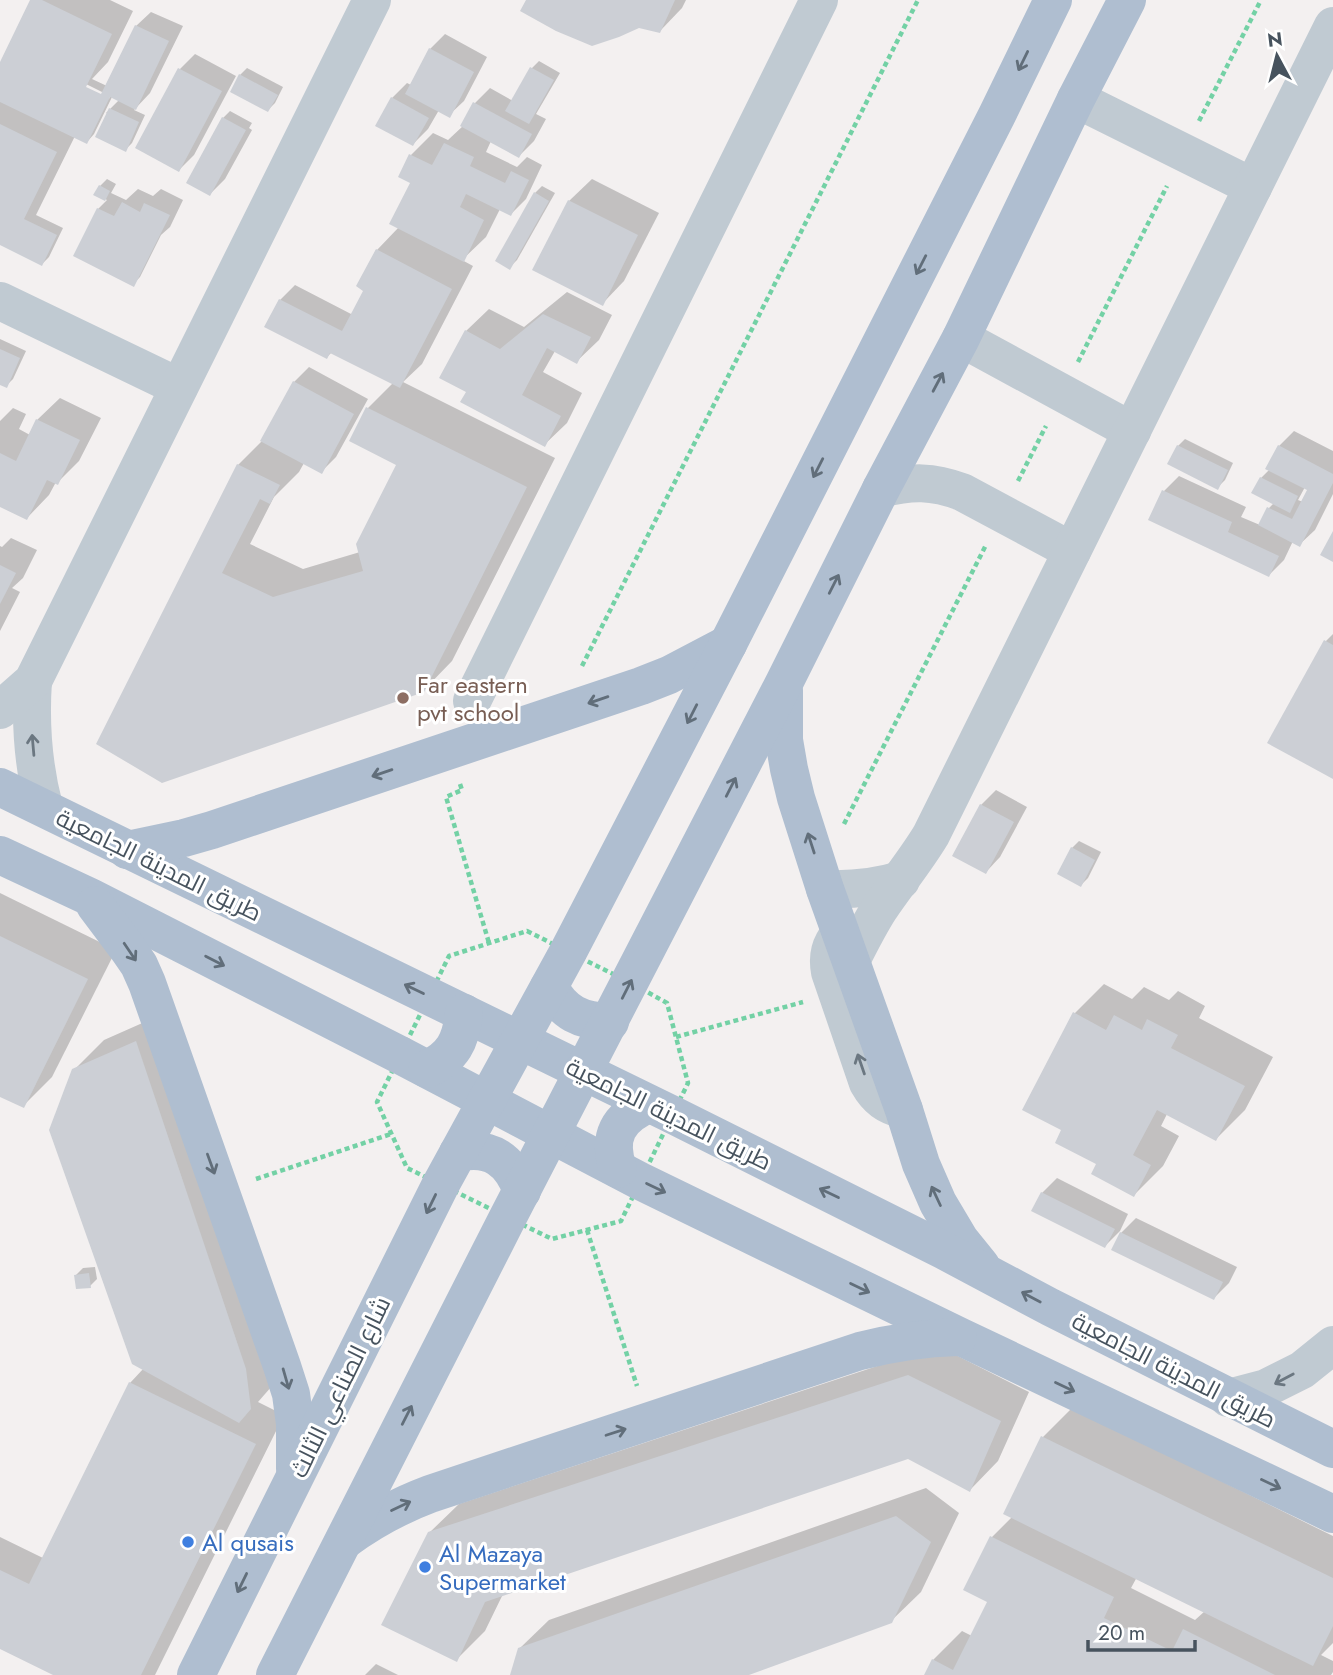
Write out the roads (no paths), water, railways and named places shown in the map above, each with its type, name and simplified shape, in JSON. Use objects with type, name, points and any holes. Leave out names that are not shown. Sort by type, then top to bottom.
[{"type":"main road","name":"شارع الصناعي الثالث","points":[[196,1675],[441,1184],[549,987],[728,644],[1053,0]]},
{"type":"main road","points":[[275,1675],[785,682],[881,489],[961,338],[1126,0]]},
{"type":"main road","points":[[127,849],[175,841],[212,830],[558,714],[660,678],[728,644]]},
{"type":"main road","points":[[785,682],[785,740],[789,769],[823,881],[843,962],[904,1110],[921,1164],[938,1202],[960,1240],[987,1273]]},
{"type":"main road","name":"طريق المدينة الجامعية","points":[[0,787],[943,1250],[1228,1398],[1333,1449]]},
{"type":"main road","points":[[0,855],[90,897],[618,1169],[961,1337],[1333,1514]]},
{"type":"main road","points":[[90,897],[139,965],[221,1191],[291,1394],[295,1424],[295,1478]]},
{"type":"main road","points":[[549,987],[562,1005],[580,1018],[610,1022]]},
{"type":"main road","points":[[426,1069],[439,1063],[457,1044],[464,1013]]},
{"type":"main road","points":[[618,1169],[613,1156],[618,1126],[626,1116],[649,1104]]},
{"type":"main road","points":[[458,1153],[471,1150],[498,1157],[509,1166],[522,1191]]},
{"type":"main road","points":[[343,1541],[399,1506],[429,1494],[860,1351],[893,1342],[961,1337]]},
{"type":"street","points":[[0,710],[33,681],[372,0]]},
{"type":"street","points":[[472,701],[819,0]]},
{"type":"street","points":[[843,962],[931,835],[1333,26]]},
{"type":"street","points":[[1076,99],[1253,187]]},
{"type":"street","points":[[0,301],[179,387]]},
{"type":"street","points":[[961,338],[1132,431]]},
{"type":"street","points":[[881,489],[922,482],[943,485],[962,492],[1072,551]]},
{"type":"street","points":[[33,681],[32,745],[44,807]]},
{"type":"street","points":[[823,881],[851,890],[877,887],[901,880]]},
{"type":"street","points":[[1228,1398],[1266,1388],[1302,1370],[1333,1345]]},
{"type":"place","name":"Far eastern pvt school","points":[[403,698]]},
{"type":"place","name":"Al qusais","points":[[188,1542]]},
{"type":"place","name":"Al Mazaya Supermarket","points":[[425,1567]]}]
